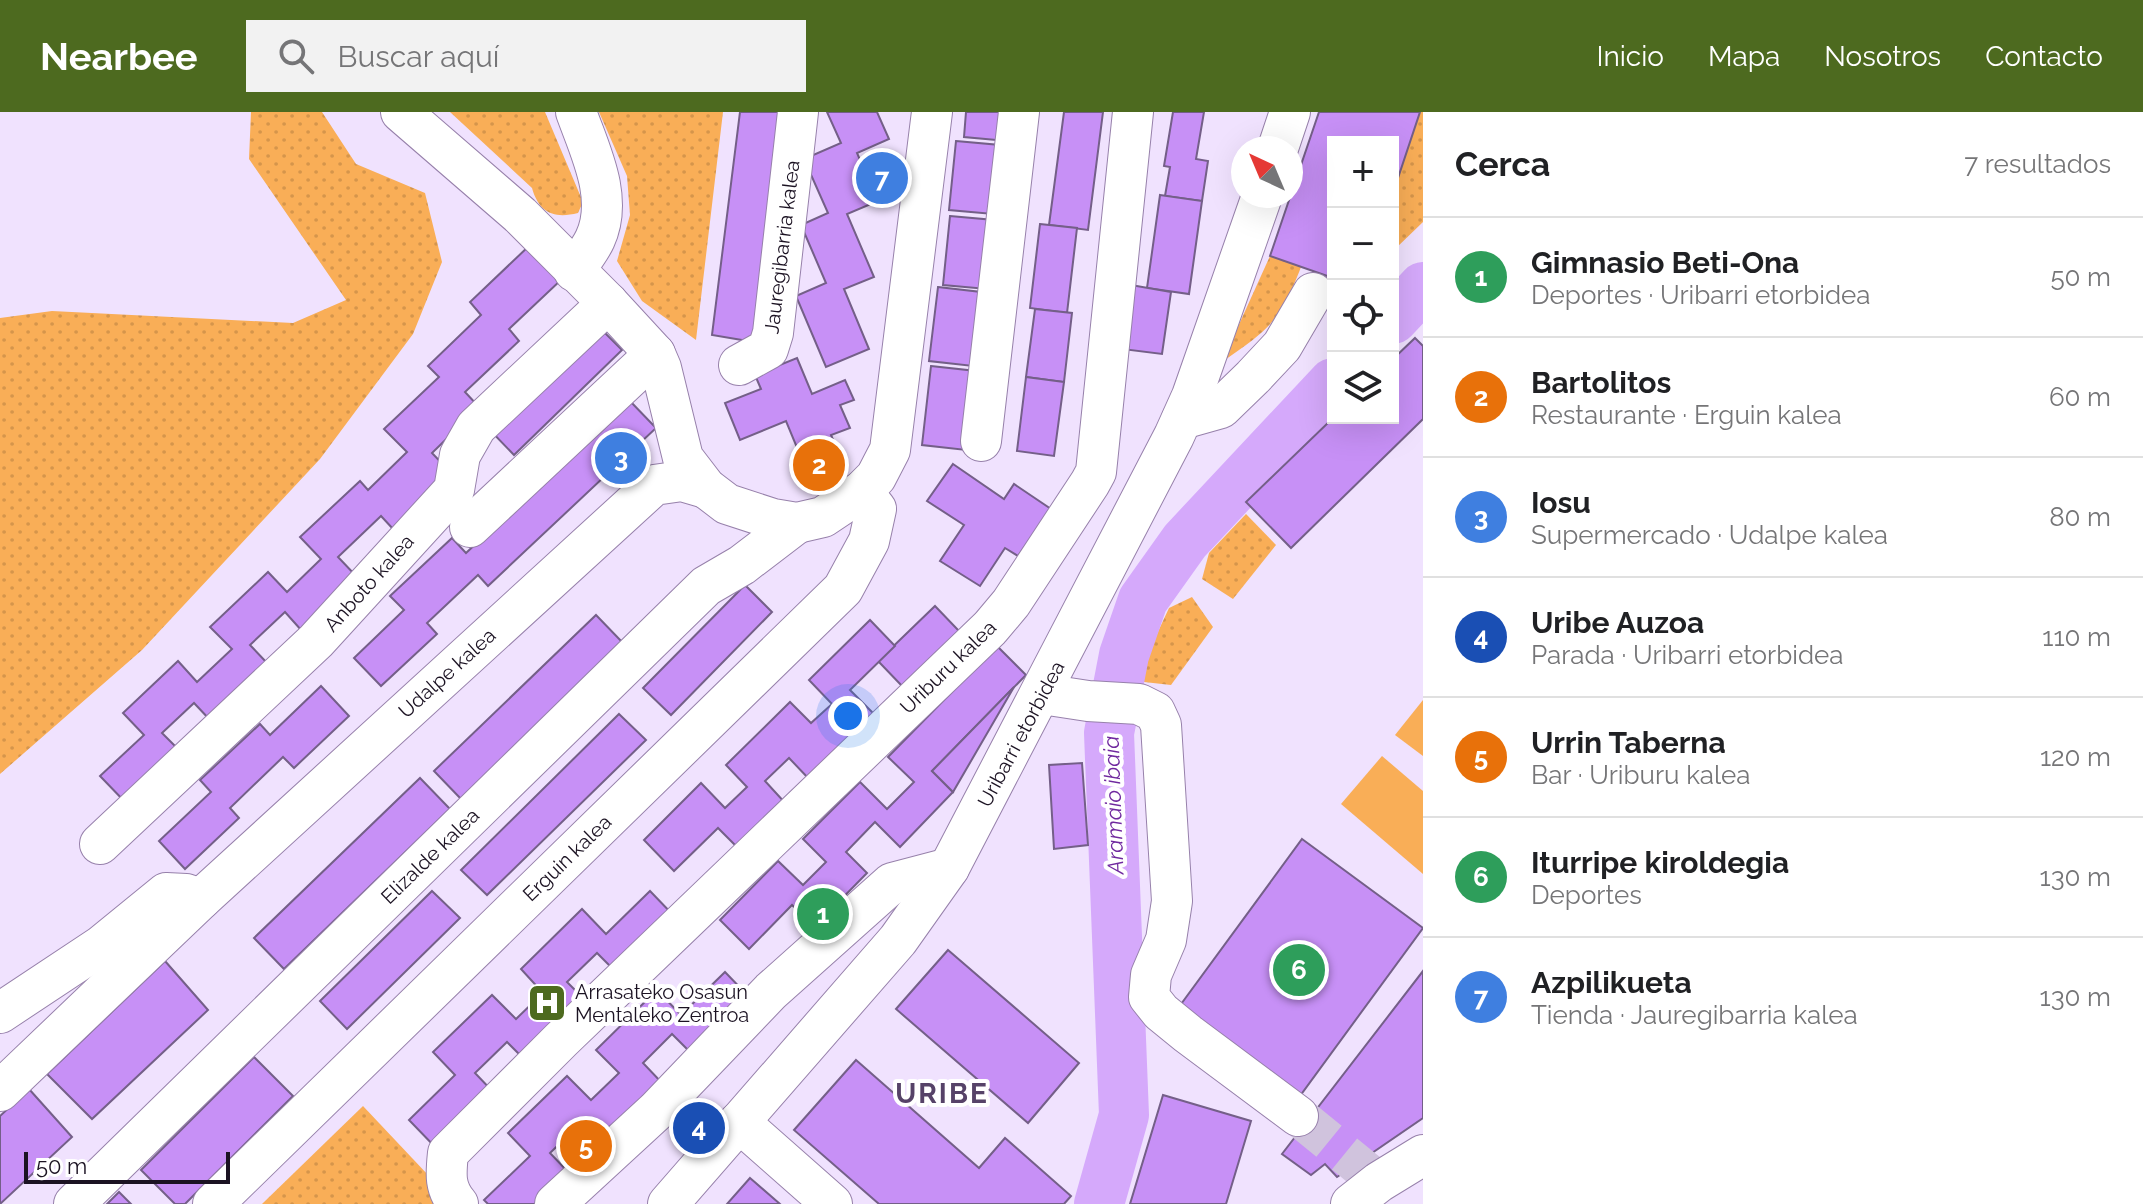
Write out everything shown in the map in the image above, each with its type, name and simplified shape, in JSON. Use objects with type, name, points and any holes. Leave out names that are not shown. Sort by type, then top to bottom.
[{"type":"street","points":[[401,112],[520,215],[655,354],[683,458],[706,488],[727,504],[773,519],[797,523]]},
{"type":"street","points":[[574,271],[596,239],[601,220],[602,193],[595,163],[576,112]]},
{"type":"street","name":"Jauregibarria kalea","points":[[739,365],[768,349],[773,333],[798,112]]},
{"type":"street","points":[[862,491],[876,477],[892,442],[932,112]]},
{"type":"street","points":[[981,441],[1019,112]]},
{"type":"street","name":"Uriburu kalea","points":[[458,1204],[451,1197],[445,1177],[448,1153],[572,1029],[990,628],[1011,603],[1096,472],[1133,112]]},
{"type":"street","points":[[1282,136],[1290,112]]},
{"type":"street","name":"Uribarri etorbidea","points":[[668,1204],[898,940],[949,868],[1149,490],[1182,419],[1258,208]]},
{"type":"street","points":[[1182,419],[1221,408],[1282,346],[1313,293]]},
{"type":"street","name":"Anboto kalea","points":[[100,844],[316,641],[454,490],[460,455],[476,427],[608,303]]},
{"type":"street","points":[[470,527],[655,354]]},
{"type":"street","name":"Udalpe kalea","points":[[0,1091],[201,899],[654,485],[682,481],[706,488]]},
{"type":"street","name":"Elizalde kalea","points":[[74,1204],[706,586],[742,565],[797,523],[823,517],[862,491]]},
{"type":"street","name":"Erguin kalea","points":[[213,1204],[843,589],[869,541],[876,509],[862,491]]},
{"type":"street","points":[[1042,694],[1139,704],[1155,712],[1161,725],[1172,901],[1166,940],[1151,975],[1149,997],[1161,1012],[1188,1034],[1298,1116]]},
{"type":"street","points":[[555,1204],[656,1111],[771,991],[892,883],[949,868]]},
{"type":"street","points":[[0,1013],[101,946],[166,893],[201,899]]},
{"type":"street","points":[[739,1122],[832,1204]]},
{"type":"street","points":[[1351,1204],[1379,1182],[1423,1155]]},
{"type":"shaded area","points":[[251,112],[322,112],[356,164],[425,193],[442,262],[413,334],[320,459],[142,650],[0,774],[0,318],[52,311],[293,323],[346,300],[249,159]]},
{"type":"shaded area","points":[[450,112],[545,112],[583,202],[578,213],[555,214],[543,208],[532,188]]},
{"type":"shaded area","points":[[599,112],[723,112],[696,340],[642,301],[617,261],[630,215],[627,176]]},
{"type":"shaded area","points":[[1420,112],[1423,112],[1423,222],[1399,245],[1399,208],[1399,175]]},
{"type":"shaded area","points":[[1270,256],[1301,267],[1294,286],[1271,323],[1222,362]]},
{"type":"shaded area","points":[[1246,514],[1276,545],[1233,599],[1202,579],[1209,553]]},
{"type":"shaded area","points":[[1192,597],[1213,627],[1171,685],[1135,681],[1169,608]]},
{"type":"shaded area","points":[[1423,700],[1423,756],[1395,735]]},
{"type":"shaded area","points":[[1382,756],[1423,791],[1423,874],[1341,804]]},
{"type":"shaded area","points":[[363,1106],[429,1176],[441,1204],[262,1204]]},
{"type":"building","points":[[740,112],[781,112],[754,342],[712,335]]},
{"type":"building","points":[[827,112],[877,112],[889,139],[857,153],[878,201],[847,214],[874,277],[844,289],[869,349],[826,367],[796,296],[826,283],[801,225],[828,213],[804,159],[841,143]]},
{"type":"building","points":[[966,112],[1010,112],[1007,141],[964,137]]},
{"type":"building","points":[[1064,112],[1103,112],[1088,230],[1049,225]]},
{"type":"building","points":[[1173,112],[1204,112],[1196,159],[1208,161],[1202,201],[1165,196],[1170,167],[1164,166]]},
{"type":"building","points":[[1319,112],[1420,112],[1399,175],[1399,136],[1327,136],[1327,276],[1270,256],[1286,208],[1303,208],[1303,159]]},
{"type":"building","points":[[956,141],[1000,145],[993,214],[949,210]]},
{"type":"building","points":[[1160,195],[1202,201],[1189,294],[1147,288]]},
{"type":"building","points":[[950,216],[994,220],[987,289],[943,285]]},
{"type":"building","points":[[1040,224],[1077,228],[1067,313],[1030,308]]},
{"type":"building","points":[[530,245],[562,279],[509,329],[519,341],[465,392],[479,407],[432,453],[452,474],[394,530],[381,516],[338,557],[358,578],[302,631],[285,612],[250,645],[269,665],[211,721],[194,703],[162,733],[181,752],[127,804],[100,776],[144,735],[123,713],[178,661],[197,682],[232,649],[210,627],[268,572],[287,592],[321,559],[300,537],[360,481],[368,490],[407,452],[384,429],[439,377],[428,366],[481,315],[470,302]]},
{"type":"building","points":[[1131,285],[1171,292],[1162,354],[1122,349]]},
{"type":"building","points":[[938,287],[981,292],[973,366],[929,361]]},
{"type":"building","points":[[1035,309],[1072,313],[1064,382],[1026,377]]},
{"type":"building","points":[[595,323],[622,350],[514,455],[487,427]]},
{"type":"building","points":[[1415,338],[1423,346],[1423,419],[1291,548],[1246,502],[1327,424],[1399,424],[1399,353]]},
{"type":"building","points":[[797,358],[812,394],[845,380],[854,400],[840,405],[850,428],[831,435],[844,465],[810,479],[786,421],[740,440],[725,403],[761,389],[755,375]]},
{"type":"building","points":[[931,366],[976,371],[966,450],[922,445]]},
{"type":"building","points":[[1026,377],[1064,382],[1054,456],[1017,451]]},
{"type":"building","points":[[629,400],[656,428],[488,586],[478,575],[427,623],[437,634],[381,686],[354,658],[404,610],[390,596],[452,538],[466,553]]},
{"type":"building","points":[[953,464],[1004,499],[1014,484],[1051,509],[1018,556],[1005,548],[980,586],[940,561],[964,525],[927,501]]},
{"type":"building","points":[[745,585],[772,612],[671,715],[643,688]]},
{"type":"building","points":[[935,606],[959,631],[903,687],[878,661]]},
{"type":"building","points":[[596,615],[624,644],[462,800],[434,771]]},
{"type":"building","points":[[870,620],[895,646],[850,690],[875,715],[810,780],[789,758],[765,781],[787,805],[741,851],[718,828],[674,871],[644,840],[701,783],[725,808],[747,787],[726,765],[790,702],[811,723],[832,704],[809,680]]},
{"type":"building","points":[[997,646],[1026,675],[932,771],[953,792],[900,847],[875,822],[846,852],[867,873],[814,927],[792,905],[749,949],[720,920],[778,861],[803,885],[826,862],[803,839],[860,782],[887,809],[914,782],[888,757]]},
{"type":"building","points":[[321,686],[349,716],[294,768],[283,757],[230,808],[239,818],[185,869],[159,841],[211,792],[200,780],[260,724],[270,735]]},
{"type":"building","points":[[1014,687],[953,792],[932,771]]},
{"type":"building","points":[[619,714],[646,740],[487,895],[461,870]]},
{"type":"building","points":[[1082,763],[1088,845],[1054,849],[1049,765]]},
{"type":"building","points":[[420,778],[450,809],[284,969],[254,938]]},
{"type":"building","points":[[1302,839],[1423,928],[1297,1100],[1176,1011]]},
{"type":"building","points":[[432,891],[460,918],[347,1029],[320,1001]]},
{"type":"building","points":[[650,891],[676,918],[618,974],[597,953],[567,982],[588,1003],[527,1062],[507,1042],[475,1073],[496,1095],[439,1151],[409,1120],[455,1075],[433,1052],[492,995],[516,1019],[543,993],[521,969],[582,909],[606,934]]},
{"type":"building","points":[[948,950],[1079,1063],[1028,1123],[896,1009]]},
{"type":"building","points":[[165,961],[208,1010],[92,1119],[47,1074]]},
{"type":"building","points":[[1423,971],[1423,1118],[1337,1177],[1325,1164],[1311,1175],[1282,1154]]},
{"type":"building","points":[[725,972],[751,999],[693,1055],[672,1034],[643,1063],[663,1084],[602,1143],[582,1122],[550,1153],[571,1175],[542,1204],[488,1204],[484,1200],[530,1156],[508,1133],[567,1076],[591,1100],[619,1073],[596,1050],[657,990],[681,1015]]},
{"type":"building","points":[[254,1057],[293,1096],[185,1204],[175,1204],[141,1170]]},
{"type":"building","points":[[856,1060],[979,1168],[1005,1138],[1071,1196],[1064,1204],[879,1204],[794,1130]]},
{"type":"building","points":[[29,1089],[72,1137],[0,1204],[0,1116]]},
{"type":"building","points":[[1163,1095],[1251,1121],[1226,1204],[1130,1204]]},
{"type":"building","points":[[750,1178],[780,1204],[727,1204]]},
{"type":"building","points":[[119,1192],[131,1204],[107,1204]]},
{"type":"waterway","name":"Aramaio ibaia","points":[[1399,313],[1423,287]]},
{"type":"waterway","name":"Aramaio ibaia","points":[[1099,1204],[1124,1115],[1109,733],[1124,655],[1143,600],[1185,541],[1327,389]]},
{"type":"tunnel","points":[[1298,1116],[1379,1182]]},
{"type":"place","name":"Azpilikueta","points":[[882,178]]},
{"type":"place","name":"Iosu","points":[[621,458]]},
{"type":"place","name":"Bartolitos","points":[[819,465]]},
{"type":"place","name":"Gimnasio Beti-Ona","points":[[823,914]]},
{"type":"place","name":"Iturripe kiroldegia","points":[[1299,970]]},
{"type":"place","name":"Arrasateko Osasun Mentaleko Zentroa","points":[[547,1003]]},
{"type":"place","name":"Uribe Auzoa","points":[[699,1128]]},
{"type":"place","name":"Urrin Taberna","points":[[586,1146]]},
{"type":"district","name":"URIBE","points":[[942,1093]]}]
